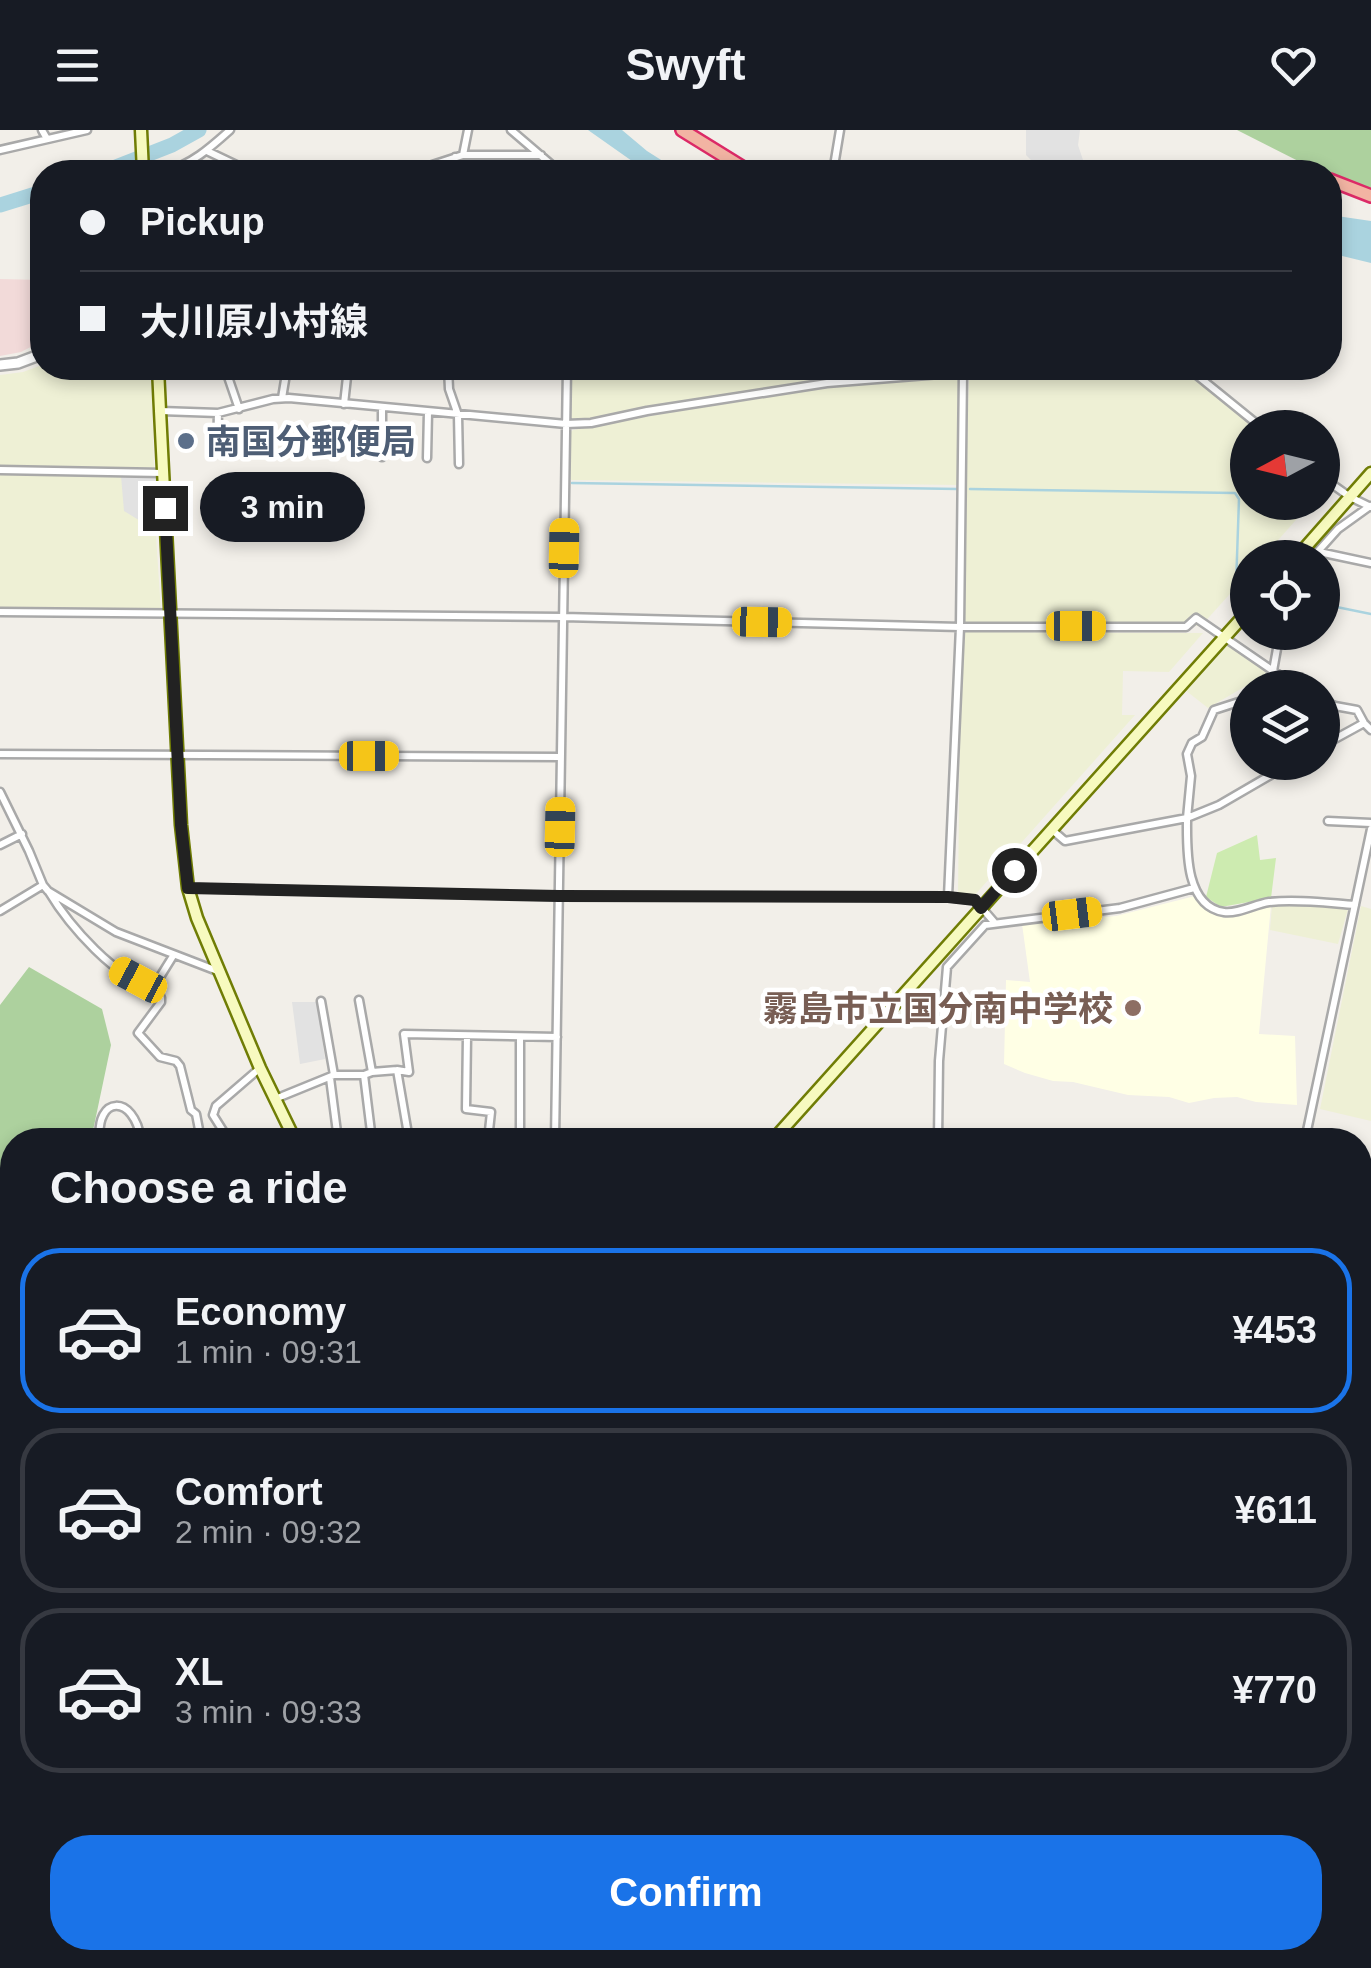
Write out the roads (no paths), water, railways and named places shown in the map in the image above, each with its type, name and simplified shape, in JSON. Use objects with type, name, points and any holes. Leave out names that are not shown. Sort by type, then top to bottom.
[{"type":"highway","points":[[682,130],[731,160]]},
{"type":"highway","points":[[1342,185],[1371,196]]},
{"type":"main road","points":[[141,130],[142,160]]},
{"type":"main road","points":[[159,380],[181,825],[188,888],[288,1128]]},
{"type":"main road","points":[[1312,540],[1371,473]]},
{"type":"main road","points":[[785,1128],[1230,631]]},
{"type":"street","points":[[42,130],[47,139]]},
{"type":"street","points":[[0,150],[87,130]]},
{"type":"street","points":[[194,160],[230,130]]},
{"type":"street","points":[[457,160],[468,130]]},
{"type":"street","points":[[511,130],[547,160]]},
{"type":"street","points":[[834,160],[840,130]]},
{"type":"street","points":[[206,151],[225,160]]},
{"type":"street","points":[[447,160],[459,156],[541,155]]},
{"type":"street","points":[[0,366],[30,358]]},
{"type":"street","points":[[229,380],[239,409]]},
{"type":"street","points":[[282,398],[285,380]]},
{"type":"street","points":[[344,404],[347,380]]},
{"type":"street","points":[[449,380],[458,414],[459,464]]},
{"type":"street","points":[[555,1128],[567,380]]},
{"type":"street","points":[[160,411],[218,413],[282,398],[566,424],[591,423],[647,411],[864,380]]},
{"type":"street","points":[[948,897],[960,627],[963,380]]},
{"type":"street","points":[[1203,380],[1240,410]]},
{"type":"street","points":[[382,408],[382,457]]},
{"type":"street","points":[[427,458],[428,412]]},
{"type":"street","points":[[216,453],[218,413]]},
{"type":"street","points":[[0,470],[163,472]]},
{"type":"street","points":[[1340,490],[1370,506]]},
{"type":"street","points":[[1328,540],[1370,506]]},
{"type":"street","points":[[1340,558],[1371,562]]},
{"type":"street","points":[[0,612],[563,617],[960,627],[1186,628],[1196,618],[1272,670]]},
{"type":"street","points":[[1230,705],[1214,710],[1202,737],[1192,742],[1187,754],[1191,776],[1187,854],[1194,888],[1221,912],[1269,902],[1355,904]]},
{"type":"street","points":[[1340,706],[1357,710],[1368,726],[1340,738]]},
{"type":"street","points":[[0,754],[561,757]]},
{"type":"street","points":[[1051,829],[1065,841],[1187,818],[1263,780]]},
{"type":"street","points":[[0,792],[61,911],[119,970],[149,986],[155,985],[173,956]]},
{"type":"street","points":[[1308,1128],[1371,826],[1328,820]]},
{"type":"street","points":[[0,845],[22,834]]},
{"type":"street","points":[[0,911],[46,888]]},
{"type":"street","points":[[46,888],[116,932],[221,973]]},
{"type":"street","points":[[188,888],[559,896],[948,897],[975,900],[994,922]]},
{"type":"street","points":[[938,1128],[939,1061],[948,968],[985,925],[1120,908],[1194,888]]},
{"type":"street","points":[[155,985],[160,1002],[138,1033],[160,1057],[180,1066],[198,1128]]},
{"type":"street","points":[[359,1000],[371,1128]]},
{"type":"street","points":[[322,1001],[337,1128]]},
{"type":"street","points":[[275,1100],[332,1076],[408,1072],[404,1034],[557,1037]]},
{"type":"street","points":[[467,1036],[466,1109],[492,1112],[490,1128]]},
{"type":"street","points":[[520,1037],[520,1128]]},
{"type":"street","points":[[221,1128],[213,1115],[216,1106],[260,1068]]},
{"type":"street","points":[[397,1070],[407,1128]]},
{"type":"street","points":[[101,1128],[101,1119],[118,1105],[124,1106],[138,1128]]},
{"type":"water","points":[[588,130],[622,130],[661,160],[631,160]]},
{"type":"water","points":[[1342,217],[1371,221],[1371,263],[1342,256]]},
{"type":"waterway","points":[[134,160],[199,130]]},
{"type":"waterway","points":[[0,205],[30,196]]},
{"type":"waterway","points":[[572,483],[958,489]]},
{"type":"waterway","points":[[970,489],[1235,493],[1239,499],[1238,540]]},
{"type":"waterway","points":[[1340,608],[1371,614]]},
{"type":"place","name":"南国分郵便局","points":[[186,441]]},
{"type":"place","name":"霧島市立国分南中学校","points":[[1133,1008]]}]
